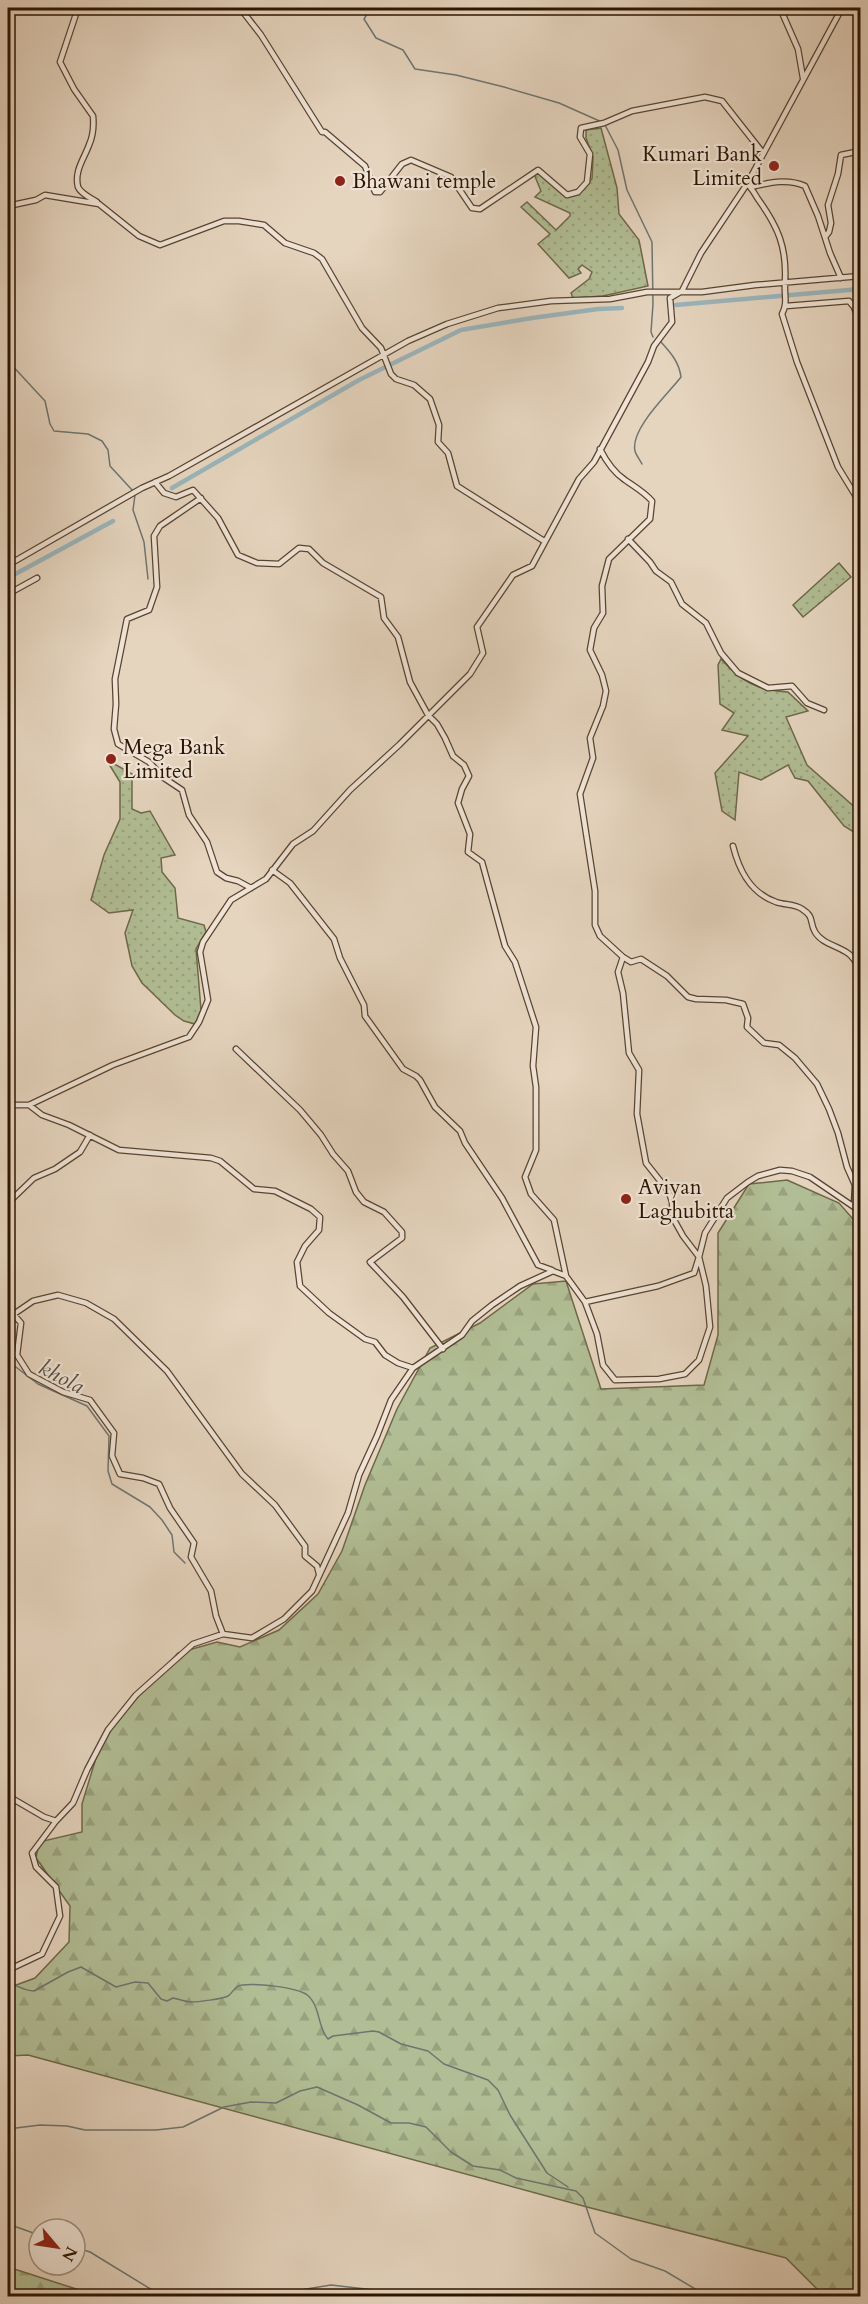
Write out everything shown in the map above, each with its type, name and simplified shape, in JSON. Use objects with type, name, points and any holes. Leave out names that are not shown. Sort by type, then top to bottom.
[{"type":"street","points":[[78,8],[60,62],[74,89],[93,116],[94,125],[90,145],[80,164],[78,187],[82,193],[139,236],[160,245],[224,221],[239,220],[264,225],[285,243],[314,253],[322,259],[362,328],[377,343],[392,374],[396,379],[414,385],[430,399],[439,425],[438,442],[448,453],[458,486],[544,541]]},
{"type":"street","points":[[240,8],[261,35],[322,132],[325,132],[365,166],[375,192],[380,192],[402,164],[411,160],[451,177],[472,208],[480,209],[538,170],[567,195],[578,192],[587,182],[590,154],[580,137],[581,128],[604,123],[632,111],[705,97],[722,101],[763,153]]},
{"type":"street","points":[[780,8],[798,49],[804,78]]},
{"type":"street","points":[[8,1105],[29,1105],[113,1065],[189,1037],[199,1022],[208,999],[200,952],[203,942],[231,900],[266,879],[293,844],[313,831],[350,790],[470,675],[483,653],[477,627],[513,575],[532,566],[579,480],[594,462],[648,362],[654,346],[672,322],[670,298],[682,291],[701,253],[748,185],[842,8]]},
{"type":"street","points":[[825,237],[829,232],[831,222],[828,205],[838,174],[841,155],[845,152],[861,151]]},
{"type":"street","points":[[748,185],[790,182],[805,186],[842,278]]},
{"type":"street","points":[[748,185],[773,218],[779,232],[785,259],[786,306],[782,314],[797,362],[838,467],[861,504]]},
{"type":"street","points":[[8,206],[36,200],[45,195],[99,204]]},
{"type":"street","points":[[8,565],[408,341],[447,324],[498,308],[610,299],[659,291],[702,292],[861,276]]},
{"type":"street","points":[[786,306],[849,301],[861,323]]},
{"type":"street","points":[[600,449],[608,465],[624,480],[645,492],[652,501],[650,519],[609,559],[602,586],[603,613],[594,628],[590,650],[602,675],[606,691],[603,706],[590,738],[593,758],[579,794],[595,891],[595,925],[600,936],[623,957],[630,962],[641,959],[667,976],[688,997],[726,999],[743,1004],[748,1017],[747,1027],[764,1043],[779,1045],[795,1058],[816,1084],[829,1109],[855,1185],[854,1205]]},
{"type":"street","points":[[155,482],[164,493],[176,497],[193,490],[218,518],[238,555],[257,563],[279,564],[299,548],[309,549],[323,563],[381,597],[384,618],[398,637],[410,682],[428,715],[437,724],[453,756],[464,765],[469,776],[458,803],[470,834],[468,852],[482,862],[505,946],[514,962],[536,1027],[533,1066],[537,1095],[536,1150],[525,1177],[531,1194],[554,1220],[566,1276],[585,1302],[597,1334],[603,1365],[615,1380],[659,1379],[685,1374],[699,1360],[710,1327],[706,1286],[699,1257],[673,1218],[669,1192],[646,1163],[637,1114],[639,1070],[629,1053],[623,993],[618,972],[623,957]]},
{"type":"street","points":[[201,498],[160,526],[154,536],[157,587],[149,610],[127,619],[115,679],[114,729],[118,744],[149,762],[164,778],[182,790],[189,815],[207,842],[217,872],[251,888]]},
{"type":"street","points":[[628,539],[656,571],[671,582],[682,604],[706,623],[721,652],[738,674],[768,688],[792,686],[807,703],[824,710]]},
{"type":"street","points":[[8,594],[37,578]]},
{"type":"street","points":[[733,846],[737,863],[746,881],[759,893],[775,902],[800,907],[812,917],[815,932],[828,944],[850,955],[861,969]]},
{"type":"street","points":[[272,870],[290,883],[334,939],[340,958],[364,1005],[366,1016],[403,1068],[420,1080],[435,1107],[460,1131],[465,1143],[502,1198],[538,1265],[566,1276]]},
{"type":"street","points":[[236,1049],[300,1110],[321,1135],[333,1154],[348,1171],[356,1192],[364,1202],[384,1212],[402,1232],[402,1238],[370,1262],[403,1297],[443,1349]]},
{"type":"street","points":[[29,1105],[42,1115],[119,1150],[212,1158],[220,1161],[254,1189],[275,1191],[311,1209],[320,1217],[321,1222],[319,1230],[300,1253],[297,1262],[300,1286],[329,1313],[365,1339],[375,1341],[385,1355],[413,1368]]},
{"type":"street","points":[[8,1203],[34,1178],[55,1169],[80,1152],[90,1135]]},
{"type":"street","points":[[585,1302],[678,1280],[694,1273],[705,1233],[727,1198],[758,1176],[780,1170],[810,1177],[861,1211]]},
{"type":"street","points":[[8,1970],[42,1954],[60,1916],[56,1887],[36,1867],[32,1853],[73,1803],[108,1730],[136,1695],[193,1644],[223,1634],[252,1638],[284,1619],[312,1591],[348,1513],[359,1475],[391,1400],[413,1368],[462,1335],[472,1321],[492,1305],[520,1286],[553,1270]]},
{"type":"street","points":[[14,1314],[33,1301],[58,1295],[86,1303],[114,1319],[167,1371],[242,1474],[275,1505],[305,1546],[305,1556],[317,1566],[320,1577]]},
{"type":"street","points":[[8,1308],[21,1323],[17,1356],[29,1374],[63,1392],[90,1400],[114,1433],[112,1456],[120,1474],[143,1478],[159,1484],[170,1508],[194,1543],[191,1557],[211,1591],[216,1616],[223,1634]]},
{"type":"street","points":[[8,1796],[44,1817],[56,1821]]},
{"type":"green space","points":[[601,128],[617,188],[619,214],[639,240],[648,286],[603,296],[573,298],[571,293],[589,279],[592,272],[582,265],[578,269],[581,273],[569,278],[538,244],[550,234],[521,207],[527,202],[556,230],[570,216],[570,213],[535,197],[541,191],[534,174],[538,172],[566,197],[577,193],[592,179],[593,157],[586,138],[586,130]]},
{"type":"green space","points":[[839,563],[851,577],[803,617],[793,605]]},
{"type":"green space","points":[[721,659],[736,674],[758,687],[788,692],[808,711],[786,717],[807,765],[860,810],[860,836],[844,826],[808,781],[795,778],[788,765],[761,780],[739,772],[735,820],[722,811],[715,773],[748,736],[722,730],[734,713],[720,704],[718,665]]},
{"type":"green space","points":[[111,762],[132,774],[132,809],[141,813],[150,811],[175,855],[161,858],[162,872],[175,888],[178,918],[204,925],[206,932],[196,949],[201,1010],[195,1024],[175,1015],[142,983],[132,966],[125,933],[133,910],[109,913],[91,900],[104,855],[120,819],[120,782],[109,764]]},
{"type":"green space","points":[[787,1180],[839,1203],[860,1227],[860,2296],[824,2296],[786,2258],[587,2207],[28,2055],[8,2056],[8,1988],[35,1978],[69,1942],[70,1906],[36,1858],[39,1842],[82,1832],[82,1804],[103,1735],[178,1653],[217,1642],[240,1647],[279,1630],[318,1594],[342,1551],[365,1485],[397,1409],[430,1348],[480,1323],[533,1284],[566,1281],[601,1389],[704,1385],[718,1335],[718,1233],[749,1184]]},
{"type":"green space","points":[[8,2267],[27,2273],[27,2277],[39,2277],[98,2296],[8,2296]]},
{"type":"waterway","points":[[371,8],[364,19],[376,38],[403,50],[415,69],[456,75],[504,87],[559,103],[604,123],[618,150],[627,190],[652,242],[651,332],[653,337]]},
{"type":"waterway","points":[[676,305],[860,289]]},
{"type":"waterway","points":[[172,488],[359,380],[461,330],[532,318],[622,308]]},
{"type":"waterway","points":[[642,464],[635,451],[638,433],[651,412],[681,377],[676,362],[661,342]]},
{"type":"waterway","points":[[8,361],[45,401],[50,424],[54,431],[88,434],[102,441],[108,450],[110,466],[133,491]]},
{"type":"waterway","points":[[135,495],[133,510],[144,542],[148,579]]},
{"type":"waterway","points":[[8,578],[113,521]]},
{"type":"waterway","name":"khola","points":[[8,1361],[38,1384],[87,1406],[109,1436],[108,1471],[112,1484],[150,1507],[172,1535],[174,1552],[185,1563]]},
{"type":"waterway","points":[[8,1983],[34,1991],[81,1967],[116,1987],[135,1982],[148,1983],[161,1999],[167,2001],[173,1998],[186,2002],[221,1998],[228,1996],[242,1985],[293,1989],[306,1994],[311,1999],[328,2039],[333,2036],[379,2032],[401,2044],[428,2051],[444,2064],[488,2080],[498,2090],[510,2115],[547,2173],[568,2187]]},
{"type":"waterway","points":[[8,2129],[40,2125],[67,2126],[85,2130],[156,2130],[183,2127],[224,2107],[251,2102],[276,2103],[300,2091],[317,2087],[391,2123],[409,2123],[426,2127],[451,2152],[473,2166],[500,2170],[516,2178],[576,2191],[583,2198],[595,2233],[631,2259],[665,2271],[707,2296]]},
{"type":"waterway","points":[[8,2224],[27,2231]]},
{"type":"waterway","points":[[87,2251],[162,2296]]},
{"type":"waterway","points":[[263,2296],[331,2285],[426,2296]]},
{"type":"place","name":"Kumari Bank Limited","points":[[774,166]]},
{"type":"place","name":"Bhawani temple","points":[[340,181]]},
{"type":"place","name":"Mega Bank Limited","points":[[111,759]]},
{"type":"place","name":"Aviyan Laghubitta","points":[[626,1199]]}]
